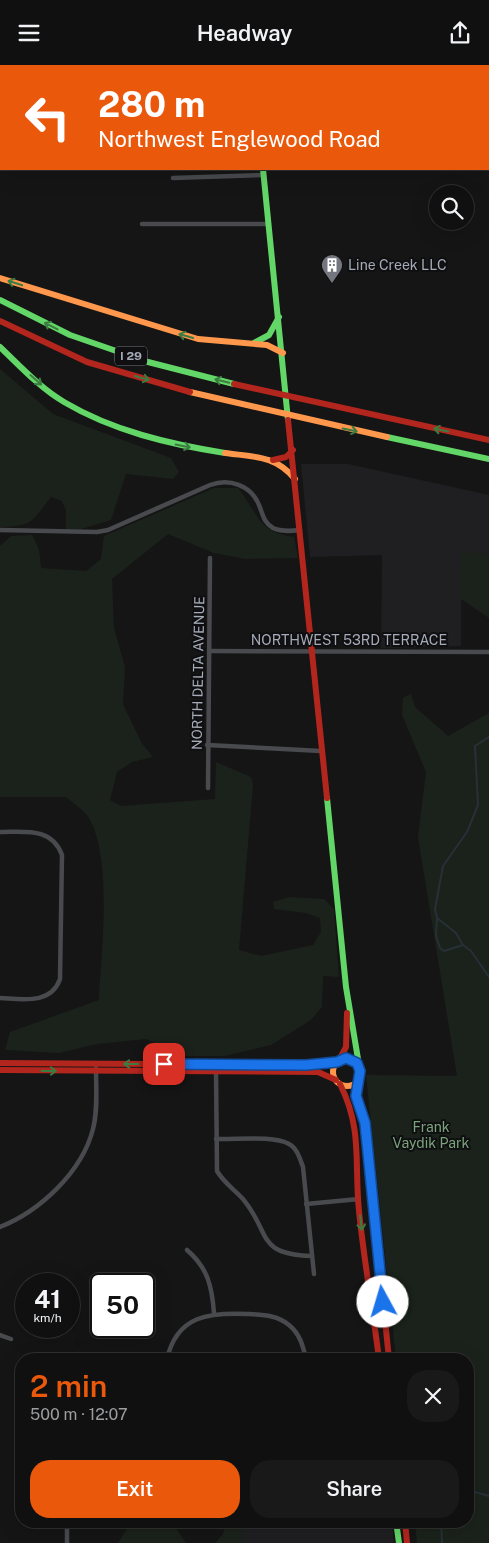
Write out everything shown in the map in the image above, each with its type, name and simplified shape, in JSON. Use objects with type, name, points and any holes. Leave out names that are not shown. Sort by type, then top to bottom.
[{"type":"main road","points":[[264,172],[321,751],[329,803],[348,1001],[360,1074],[356,1096],[365,1123],[388,1353]]},
{"type":"main road","points":[[0,278],[198,339],[228,344],[252,344],[275,347],[283,353]]},
{"type":"main road","name":"I 29","points":[[0,300],[70,335],[148,362],[269,393],[489,440]]},
{"type":"main road","points":[[252,344],[269,335],[278,317]]},
{"type":"main road","name":"I 29","points":[[0,321],[87,362],[214,399],[303,420],[489,459]]},
{"type":"main road","points":[[0,347],[41,385],[64,401],[126,431],[171,444],[273,460],[285,467],[295,479]]},
{"type":"main road","points":[[273,460],[286,457],[292,450]]},
{"type":"main road","points":[[348,1001],[346,1047],[333,1071],[351,1109],[357,1134],[360,1157],[359,1199],[378,1353]]},
{"type":"main road","points":[[0,1070],[216,1064],[306,1065],[349,1058],[359,1065]]},
{"type":"main road","points":[[0,1063],[216,1072],[318,1072],[338,1082],[350,1085],[358,1080]]},
{"type":"main road","points":[[397,1528],[399,1543]]},
{"type":"main road","points":[[405,1528],[407,1543]]},
{"type":"street","points":[[173,178],[264,172]]},
{"type":"street","points":[[142,224],[269,224]]},
{"type":"street","points":[[0,530],[90,532],[108,530],[210,485],[228,482],[241,486],[252,494],[264,519],[273,527],[285,531],[300,531]]},
{"type":"street","name":"NORTH DELTA AVENUE","points":[[208,788],[210,558]]},
{"type":"street","name":"NORTHWEST 53RD TERRACE","points":[[209,651],[489,652]]},
{"type":"street","points":[[207,745],[321,751]]},
{"type":"street","points":[[0,832],[36,833],[48,836],[54,840],[62,855],[60,979],[54,991],[38,999],[0,998]]},
{"type":"street","points":[[216,1064],[217,1171],[222,1181],[242,1198],[253,1213],[269,1245],[289,1255],[312,1256]]},
{"type":"street","points":[[0,1227],[18,1218],[46,1198],[63,1181],[87,1148],[94,1127],[96,1067]]},
{"type":"street","points":[[216,1139],[276,1140],[288,1143],[299,1155],[303,1167],[314,1274]]},
{"type":"street","points":[[306,1203],[359,1199]]},
{"type":"street","points":[[187,1250],[198,1259],[208,1277],[214,1313]]},
{"type":"street","points":[[168,1353],[175,1337],[186,1325],[200,1317],[214,1313],[268,1315],[283,1321],[300,1338],[304,1353]]},
{"type":"street","points":[[0,1335],[11,1339]]},
{"type":"street","points":[[67,1528],[67,1543]]},
{"type":"shaded area","points":[[301,464],[348,464],[489,495],[489,554],[461,553],[461,646],[381,648],[382,555],[310,557]]},
{"type":"shaded area","points":[[242,1528],[393,1528],[394,1543],[242,1543]]},
{"type":"green space","points":[[0,369],[53,414],[171,458],[179,472],[173,479],[126,474],[111,520],[81,529],[66,529],[66,510],[62,501],[51,497],[35,517],[26,524],[0,527]]},
{"type":"green space","points":[[214,488],[238,488],[266,526],[282,535],[294,537],[298,558],[245,559],[214,553],[168,534],[112,579],[114,628],[125,667],[123,704],[141,742],[153,757],[132,762],[117,772],[110,800],[121,806],[215,799],[216,762],[251,777],[253,785],[239,950],[261,956],[313,945],[321,932],[320,918],[306,913],[274,909],[273,902],[289,897],[324,899],[334,909],[339,977],[323,976],[322,1007],[311,1020],[271,1045],[225,1056],[185,1056],[146,1039],[97,1044],[59,1053],[5,1050],[10,1032],[99,1000],[104,907],[101,857],[96,836],[89,818],[84,812],[66,797],[0,797],[0,546],[11,536],[32,535],[39,549],[41,568],[86,571],[101,559],[104,536]]},
{"type":"green space","points":[[461,552],[489,554],[489,618],[460,598]]},
{"type":"green space","name":"Frank Vaydik Park","points":[[411,694],[415,707],[448,736],[489,713],[489,1543],[417,1543],[416,1528],[474,1528],[474,1353],[395,1353],[366,1075],[457,1076],[418,837],[426,772],[402,715],[403,698]]},
{"type":"green space","points":[[128,1528],[176,1528],[186,1543],[118,1543]]},
{"type":"green space","points":[[225,1528],[243,1528],[243,1543],[215,1543],[223,1534]]},
{"type":"waterway","points":[[489,737],[475,746],[478,805],[467,832],[443,866],[435,909],[437,918],[456,933],[463,945],[471,951],[489,977]]},
{"type":"waterway","points":[[437,918],[436,936],[440,948],[444,951],[463,945]]},
{"type":"waterway","points":[[474,1492],[489,1496]]},
{"type":"waterway","points":[[441,1528],[442,1543]]},
{"type":"traffic: fast","points":[[263,170],[288,420]]},
{"type":"traffic: fast","points":[[0,300],[70,335],[148,362],[234,384]]},
{"type":"traffic: fast","points":[[254,343],[269,335],[279,317]]},
{"type":"traffic: fast","points":[[0,347],[47,390],[64,402],[102,421],[162,441],[225,453]]},
{"type":"traffic: fast","points":[[387,437],[489,459]]},
{"type":"traffic: fast","points":[[327,798],[346,987],[359,1065]]},
{"type":"traffic: fast","points":[[397,1528],[399,1543]]},
{"type":"traffic: slow","points":[[0,278],[198,339],[267,345],[283,353]]},
{"type":"traffic: slow","points":[[190,392],[387,437]]},
{"type":"traffic: slow","points":[[225,453],[272,461],[280,465],[295,479]]},
{"type":"traffic: slow","points":[[347,1058],[357,1062],[361,1072],[357,1082],[347,1086],[337,1082],[333,1072],[337,1062],[347,1058]]},
{"type":"traffic: jam","points":[[0,321],[87,362],[190,392]]},
{"type":"traffic: jam","points":[[234,384],[489,440]]},
{"type":"traffic: jam","points":[[288,420],[327,798]]},
{"type":"traffic: jam","points":[[273,460],[286,457],[293,450]]},
{"type":"traffic: jam","points":[[339,1060],[346,1047],[347,1013]]},
{"type":"traffic: jam","points":[[0,1063],[306,1065],[337,1062]]},
{"type":"traffic: jam","points":[[0,1070],[318,1072],[336,1080]]},
{"type":"traffic: jam","points":[[358,1080],[356,1096],[365,1123],[388,1353]]},
{"type":"traffic: jam","points":[[340,1084],[347,1101],[355,1132],[359,1211],[378,1353]]},
{"type":"traffic: jam","points":[[406,1528],[407,1543]]},
{"type":"place","name":"Line Creek LLC","points":[[332,284]]},
{"type":"route","points":[[164,1064],[306,1065],[337,1062],[346,1058],[352,1059],[357,1063],[360,1068],[360,1074],[356,1096],[365,1123],[383,1302]]}]
